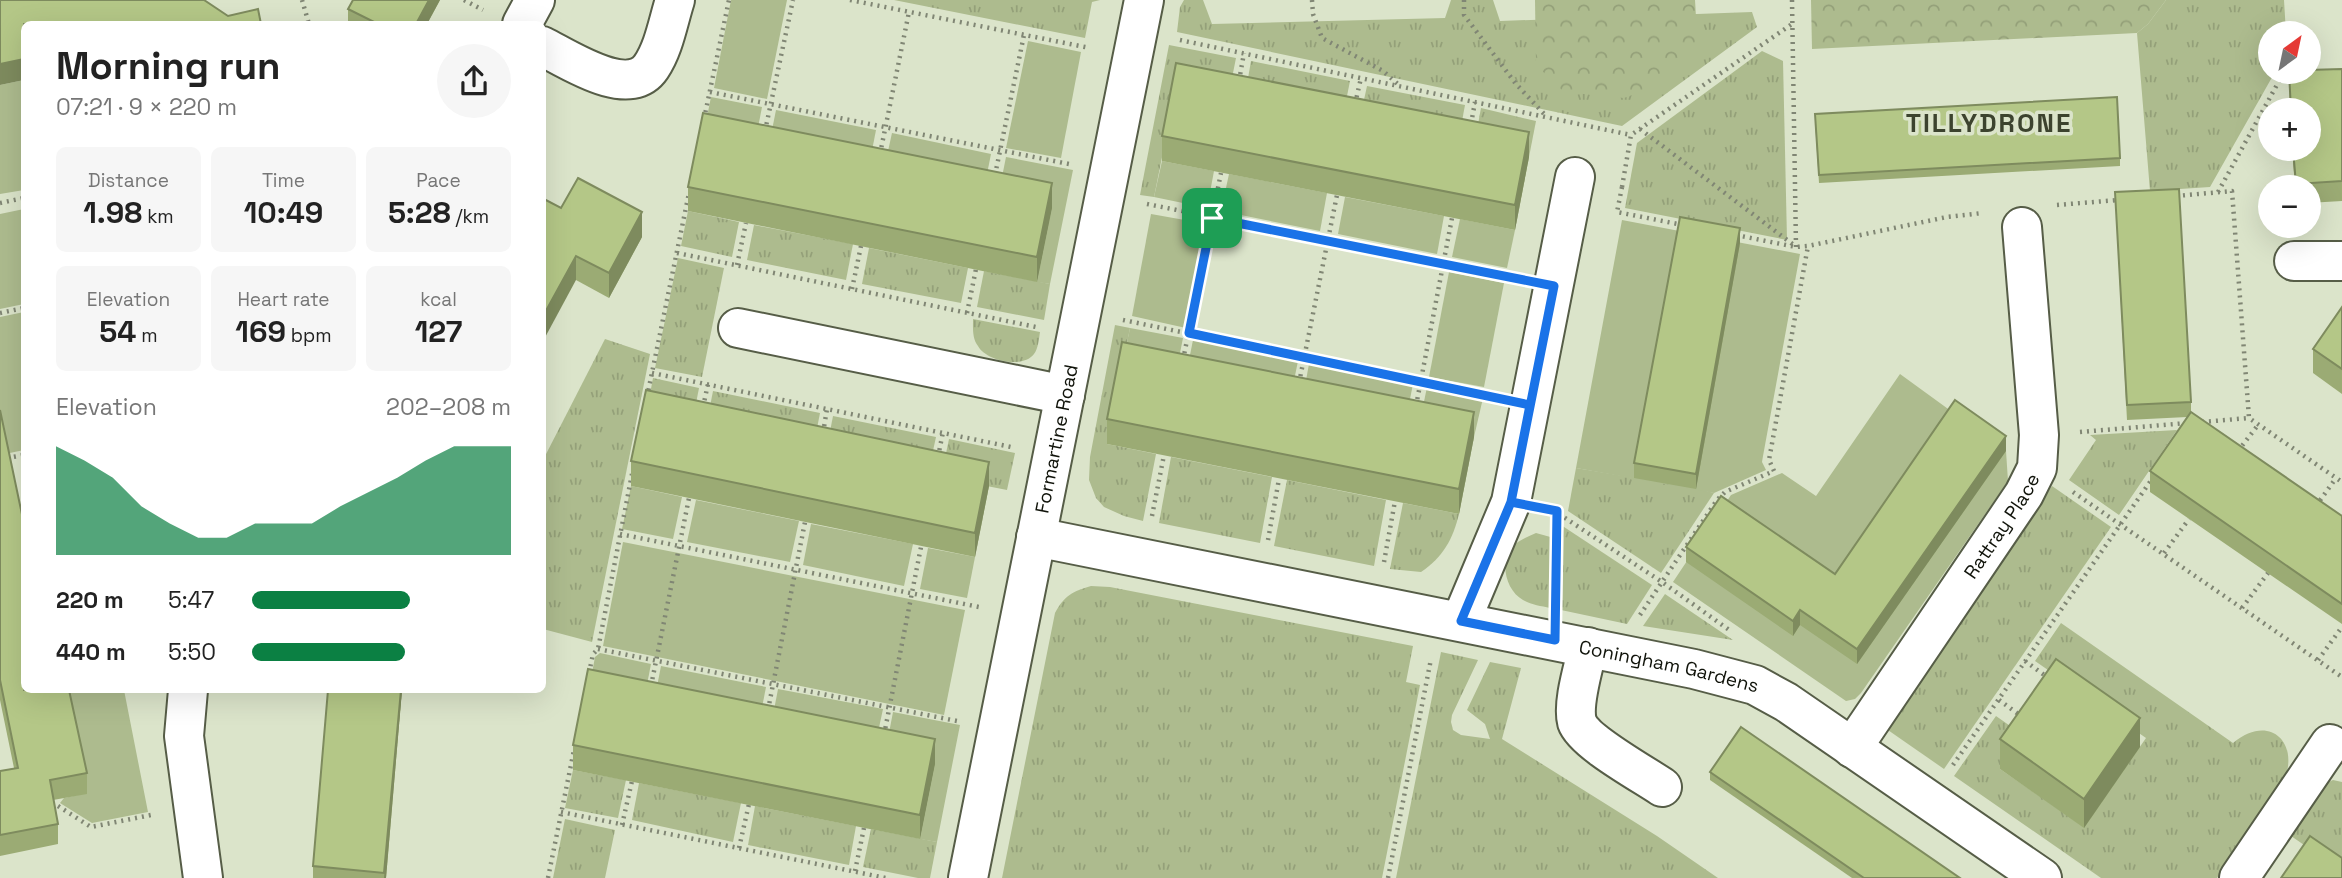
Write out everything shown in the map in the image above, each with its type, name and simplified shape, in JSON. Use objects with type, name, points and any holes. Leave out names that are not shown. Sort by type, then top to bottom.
[{"type":"street","points":[[524,21],[535,0]]},
{"type":"street","points":[[546,48],[617,80],[635,79],[649,70],[659,54],[675,0]]},
{"type":"street","name":"Formartine Road","points":[[968,878],[1141,15]]},
{"type":"street","points":[[1450,619],[1511,502],[1575,177]]},
{"type":"street","points":[[2022,227],[2038,452]]},
{"type":"street","points":[[2294,261],[2342,261]]},
{"type":"street","points":[[738,328],[1065,395]]},
{"type":"street","name":"Rattray Place","points":[[1852,748],[2024,494],[2038,452]]},
{"type":"street","name":"Coningham Gardens","points":[[1036,537],[1571,643],[1755,685],[1786,702],[2042,878]]},
{"type":"street","points":[[1571,643],[1577,722],[1587,738],[1662,787]]},
{"type":"street","points":[[185,694],[184,736],[187,770],[203,878]]},
{"type":"street","points":[[2239,878],[2330,744]]},
{"type":"path","points":[[302,0],[308,21]]},
{"type":"path","points":[[701,132],[729,0]]},
{"type":"path","points":[[764,136],[793,0]]},
{"type":"path","points":[[850,0],[1084,46]]},
{"type":"path","points":[[1312,0],[1313,14],[1322,38],[1383,71],[1401,87]]},
{"type":"path","points":[[1464,0],[1464,15],[1546,117]]},
{"type":"path","points":[[1792,0],[1796,247]]},
{"type":"path","points":[[879,159],[909,12]]},
{"type":"path","points":[[1141,15],[1244,53],[1631,135],[1792,24]]},
{"type":"path","points":[[994,182],[1024,35]]},
{"type":"path","points":[[1237,88],[1244,53]]},
{"type":"path","points":[[1354,111],[1361,78]]},
{"type":"path","points":[[2218,192],[2277,84]]},
{"type":"path","points":[[710,92],[1110,173]]},
{"type":"path","points":[[1469,134],[1475,102]]},
{"type":"path","points":[[1640,129],[1796,247]]},
{"type":"path","points":[[1182,366],[1221,173]]},
{"type":"path","points":[[647,398],[690,186]]},
{"type":"path","points":[[1622,187],[1617,212],[1694,227]]},
{"type":"path","points":[[2176,196],[2232,191],[2249,418]]},
{"type":"path","points":[[1298,388],[1337,195]]},
{"type":"path","points":[[0,203],[21,199]]},
{"type":"path","points":[[2055,205],[2120,200]]},
{"type":"path","points":[[1155,205],[1554,286]]},
{"type":"path","points":[[1732,234],[1796,247],[1808,246],[1947,217],[1984,212]]},
{"type":"path","points":[[1415,412],[1452,218]]},
{"type":"path","points":[[737,265],[746,223]]},
{"type":"path","points":[[852,289],[862,246]]},
{"type":"path","points":[[1511,502],[1557,511],[1662,582],[1725,492],[1774,471],[1769,460],[1808,246]]},
{"type":"path","points":[[677,253],[1077,335]]},
{"type":"path","points":[[967,313],[976,270]]},
{"type":"path","points":[[0,313],[21,309]]},
{"type":"path","points":[[1136,323],[1530,405]]},
{"type":"path","points":[[652,373],[1053,455]]},
{"type":"path","points":[[701,415],[708,384]]},
{"type":"path","points":[[821,440],[827,409]]},
{"type":"path","points":[[2038,452],[2191,423],[2249,418],[2342,482]]},
{"type":"path","points":[[2183,434],[2191,423]]},
{"type":"path","points":[[2232,461],[2258,425]]},
{"type":"path","points":[[937,464],[943,432]]},
{"type":"path","points":[[2038,452],[2121,524],[2342,677]]},
{"type":"path","points":[[1143,559],[1164,455]]},
{"type":"path","points":[[6,458],[21,456]]},
{"type":"path","points":[[587,681],[593,654],[598,649],[634,462]]},
{"type":"path","points":[[1929,801],[2160,468]]},
{"type":"path","points":[[1260,582],[1279,478]]},
{"type":"path","points":[[2310,515],[2336,478]]},
{"type":"path","points":[[649,696],[689,498]]},
{"type":"path","points":[[1376,604],[1395,501]]},
{"type":"path","points":[[1557,511],[1571,643]]},
{"type":"path","points":[[2164,553],[2189,519]]},
{"type":"path","points":[[767,715],[805,522]]},
{"type":"path","points":[[620,534],[977,606]]},
{"type":"path","points":[[882,742],[921,547]]},
{"type":"path","points":[[2242,608],[2267,573]]},
{"type":"path","points":[[1388,878],[1450,619]]},
{"type":"path","points":[[2318,660],[2342,627]]},
{"type":"path","points":[[598,649],[944,718]]},
{"type":"path","points":[[2025,662],[2055,683]]},
{"type":"path","points":[[1998,701],[2029,721]]},
{"type":"path","points":[[548,878],[574,747]]},
{"type":"path","points":[[622,825],[632,782]]},
{"type":"path","points":[[739,848],[749,804]]},
{"type":"path","points":[[58,806],[91,827],[134,818]]},
{"type":"path","points":[[561,812],[886,878]]},
{"type":"path","points":[[855,872],[864,828]]},
{"type":"green space","points":[[731,0],[787,0],[767,99],[714,88]]},
{"type":"green space","points":[[894,0],[1100,0],[1092,2],[1085,38]]},
{"type":"green space","points":[[1184,0],[1203,0],[1212,24],[1445,18],[1451,0],[1493,0],[1500,21],[1752,12],[1757,27],[1622,126],[1177,32],[1180,7]]},
{"type":"green space","points":[[1535,0],[1695,0],[1698,51],[1646,90],[1624,98],[1564,92],[1536,65]]},
{"type":"green space","points":[[1811,0],[2166,0],[2148,24],[2137,33],[1812,49]]},
{"type":"green space","points":[[2166,0],[2284,0],[2285,21],[2258,21],[2258,84],[2268,84],[2210,187],[2150,191],[2137,33],[2148,24]]},
{"type":"green space","points":[[1028,41],[1081,52],[1061,158],[1006,148]]},
{"type":"green space","points":[[1169,45],[1236,58],[1228,98],[1176,88],[1154,197],[1140,195]]},
{"type":"green space","points":[[1762,51],[1783,61],[1787,240],[1625,208],[1637,143]]},
{"type":"green space","points":[[1251,61],[1350,81],[1342,121],[1244,101]]},
{"type":"green space","points":[[21,81],[21,190],[0,194],[0,85]]},
{"type":"green space","points":[[1367,86],[1465,105],[1458,143],[1359,123]]},
{"type":"green space","points":[[711,97],[762,107],[754,148],[703,137]]},
{"type":"green space","points":[[1481,108],[1536,121],[1529,157],[1474,146]]},
{"type":"green space","points":[[776,110],[876,130],[868,171],[768,150]]},
{"type":"green space","points":[[892,133],[991,154],[983,194],[883,174]]},
{"type":"green space","points":[[1006,157],[1073,170],[1050,284],[1037,282],[1052,208],[998,197]]},
{"type":"green space","points":[[1162,161],[1214,171],[1207,208],[1154,197]]},
{"type":"green space","points":[[1229,174],[1327,193],[1320,231],[1221,211]]},
{"type":"green space","points":[[1345,197],[1444,216],[1437,254],[1338,234]]},
{"type":"green space","points":[[21,210],[21,305],[0,309],[0,214]]},
{"type":"green space","points":[[688,211],[739,222],[732,257],[681,246]]},
{"type":"green space","points":[[1151,214],[1207,224],[1186,328],[1132,316]]},
{"type":"green space","points":[[1460,219],[1515,230],[1507,268],[1452,257]]},
{"type":"green space","points":[[1622,220],[1800,254],[1762,462],[1766,470],[1714,493],[1576,468]]},
{"type":"green space","points":[[754,225],[853,244],[846,280],[747,260]]},
{"type":"green space","points":[[869,248],[968,268],[961,303],[862,284]]},
{"type":"green space","points":[[678,258],[724,268],[702,377],[655,368]]},
{"type":"green space","points":[[984,271],[1050,284],[1044,320],[977,307]]},
{"type":"green space","points":[[1449,272],[1504,283],[1484,387],[1429,377]]},
{"type":"green space","points":[[21,313],[21,451],[5,454],[0,430],[0,317]]},
{"type":"green space","points":[[973,319],[1040,332],[1035,352],[1029,359],[1014,362],[989,356],[976,343]]},
{"type":"green space","points":[[1115,325],[1130,328],[1107,444],[1156,454],[1143,521],[1104,507],[1096,498],[1089,480],[1090,457]]},
{"type":"green space","points":[[1130,328],[1183,338],[1175,378],[1122,367]]},
{"type":"green space","points":[[605,339],[650,354],[592,642],[546,630],[546,454]]},
{"type":"green space","points":[[1193,340],[1298,361],[1290,400],[1185,380]]},
{"type":"green space","points":[[1309,364],[1413,384],[1405,424],[1302,402]]},
{"type":"green space","points":[[1900,374],[2006,451],[2008,481],[1861,693],[1855,699],[1846,701],[1673,582],[1731,495],[1782,473],[1816,496]]},
{"type":"green space","points":[[653,378],[699,388],[692,424],[646,415]]},
{"type":"green space","points":[[1427,387],[1483,398],[1474,437],[1419,426]]},
{"type":"green space","points":[[713,391],[820,413],[813,449],[706,427]]},
{"type":"green space","points":[[833,416],[936,437],[928,474],[826,452]]},
{"type":"green space","points":[[2177,430],[2119,515],[2069,480],[2096,440],[2090,435]]},
{"type":"green space","points":[[949,439],[1015,453],[1007,490],[941,477]]},
{"type":"green space","points":[[1171,457],[1272,477],[1260,543],[1159,523]]},
{"type":"green space","points":[[1576,468],[1714,493],[1661,573],[1568,511]]},
{"type":"green space","points":[[1287,480],[1386,500],[1374,566],[1274,546]]},
{"type":"green space","points":[[631,486],[682,497],[673,539],[622,529]]},
{"type":"green space","points":[[2052,486],[2111,527],[1944,769],[1885,728]]},
{"type":"green space","points":[[696,500],[799,521],[790,562],[687,542]]},
{"type":"green space","points":[[1403,503],[1459,514],[1446,547],[1421,572],[1390,569]]},
{"type":"green space","points":[[811,524],[913,544],[904,586],[803,565]]},
{"type":"green space","points":[[1561,525],[1652,585],[1627,624],[1561,610]]},
{"type":"green space","points":[[1536,533],[1554,538],[1550,608],[1529,603],[1517,596],[1506,576],[1506,560],[1512,547]]},
{"type":"green space","points":[[623,542],[965,610],[944,715],[603,646]]},
{"type":"green space","points":[[928,548],[975,557],[967,598],[920,589]]},
{"type":"green space","points":[[1091,586],[1110,587],[1413,646],[1406,682],[1420,685],[1382,878],[1002,878],[1055,613],[1070,595]]},
{"type":"green space","points":[[1665,594],[1733,640],[1643,626]]},
{"type":"green space","points":[[2061,623],[2233,743],[2257,731],[2268,731],[2284,742],[2288,752],[2285,779],[2217,878],[2101,878],[1954,776],[1996,716],[2023,735],[2000,769],[2084,827],[2146,738],[2035,661]]},
{"type":"green space","points":[[1441,652],[1478,660],[1452,715],[1453,730],[1461,735],[1490,739],[1485,724],[1467,710],[1490,662],[1521,668],[1502,739],[1657,836],[1718,878],[1396,878]]},
{"type":"green space","points":[[600,653],[651,664],[643,705],[588,694],[595,657]]},
{"type":"green space","points":[[661,666],[766,687],[758,728],[653,707]]},
{"type":"green space","points":[[778,689],[883,709],[874,751],[770,731]]},
{"type":"green space","points":[[67,693],[125,693],[148,812],[92,823],[60,803],[64,798],[87,793]]},
{"type":"green space","points":[[893,712],[960,725],[937,842],[920,839],[935,764],[885,754]]},
{"type":"green space","points":[[573,770],[626,780],[618,818],[565,808]]},
{"type":"green space","points":[[2333,780],[2342,782],[2342,871],[2291,836],[2320,786]]},
{"type":"green space","points":[[639,783],[741,803],[733,842],[632,820]]},
{"type":"green space","points":[[755,806],[856,826],[849,865],[748,845]]},
{"type":"green space","points":[[565,819],[615,830],[605,878],[553,878]]},
{"type":"green space","points":[[871,829],[937,842],[930,878],[863,867]]},
{"type":"building","points":[[0,0],[204,0],[228,16],[258,9],[260,21],[21,21],[21,60],[0,64]]},
{"type":"building","points":[[353,0],[429,0],[418,21],[372,21],[348,9]]},
{"type":"building","points":[[1176,63],[1529,132],[1515,205],[1162,136]]},
{"type":"building","points":[[2342,69],[2342,181],[2321,182],[2321,175],[2295,175],[2294,161],[2321,161],[2321,98],[2290,98],[2290,84],[2321,84],[2321,70]]},
{"type":"building","points":[[2117,97],[2120,158],[1819,175],[1815,114]]},
{"type":"building","points":[[703,113],[1052,183],[1037,257],[688,187]]},
{"type":"building","points":[[578,178],[642,212],[609,273],[576,256],[546,311],[546,200],[561,208]]},
{"type":"building","points":[[2179,189],[2191,402],[2127,405],[2115,192]]},
{"type":"building","points":[[1680,217],[1740,228],[1696,474],[1634,463]]},
{"type":"building","points":[[2342,307],[2342,369],[2313,349]]},
{"type":"building","points":[[1122,342],[1474,412],[1459,489],[1107,419]]},
{"type":"building","points":[[646,390],[989,462],[975,533],[631,461]]},
{"type":"building","points":[[1955,400],[2006,436],[1857,649],[1800,610],[1793,621],[1686,547],[1721,496],[1835,574]]},
{"type":"building","points":[[0,410],[21,510],[21,693],[70,693],[87,773],[50,780],[58,824],[0,835],[0,771],[18,768],[0,680]]},
{"type":"building","points":[[2191,412],[2342,516],[2342,604],[2150,471]]},
{"type":"building","points":[[2056,659],[2140,718],[2084,799],[2000,739]]},
{"type":"building","points":[[588,669],[935,739],[920,815],[573,745]]},
{"type":"building","points":[[328,693],[401,693],[384,873],[313,866]]},
{"type":"building","points":[[1741,727],[1960,878],[1864,878],[1710,772]]},
{"type":"building","points":[[2310,836],[2342,858],[2342,878],[2281,878]]},
{"type":"district","name":"TILLYDRONE","points":[[1989,123]]},
{"type":"route","points":[[1212,218],[1189,333],[1530,405],[1511,502],[1461,621],[1555,640],[1557,511],[1511,502],[1554,286],[1212,218]]}]
